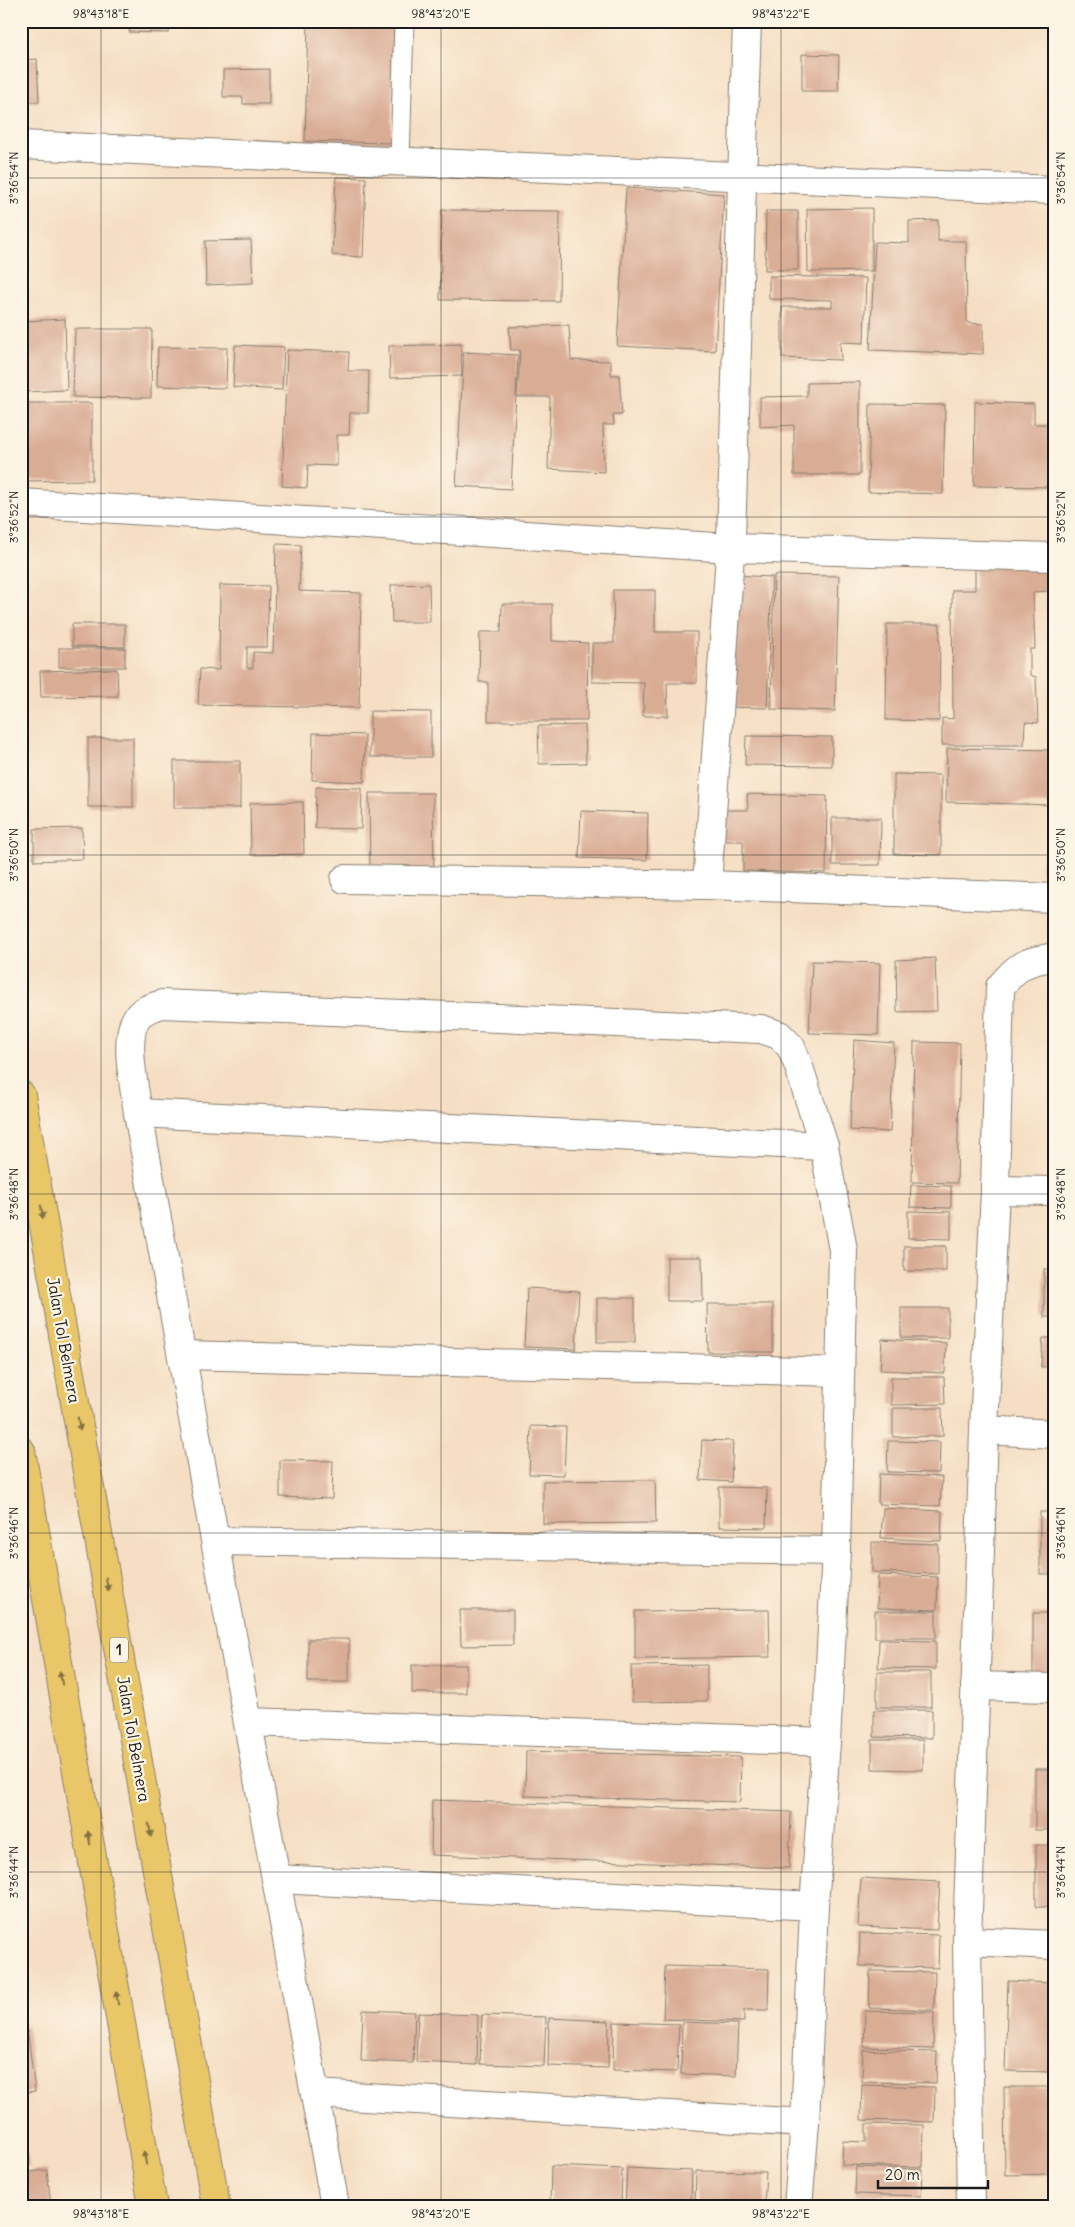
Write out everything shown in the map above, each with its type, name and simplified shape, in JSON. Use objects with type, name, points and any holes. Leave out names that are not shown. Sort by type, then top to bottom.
[{"type":"highway","name":"Jalan Tol Belmera","points":[[21,1095],[216,2206]]},
{"type":"highway","points":[[21,1451],[153,2206]]},
{"type":"street","points":[[708,885],[731,548],[744,177],[747,21]]},
{"type":"street","points":[[21,145],[1054,190]]},
{"type":"street","points":[[21,503],[731,548],[1054,558]]},
{"type":"street","points":[[345,879],[708,885],[1054,898]]},
{"type":"street","points":[[972,2206],[967,1941],[984,1430],[996,1190],[1000,987],[1015,969],[1035,960],[1054,957]]},
{"type":"street","points":[[335,2206],[138,1113],[130,1042],[131,1028],[138,1016],[148,1008],[162,1004],[761,1028],[779,1035],[791,1048],[799,1067],[824,1146],[843,1250],[836,1550],[826,1742],[814,1906],[805,2123],[798,2206]]},
{"type":"street","points":[[138,1113],[824,1146]]},
{"type":"street","points":[[996,1190],[1054,1192]]},
{"type":"street","points":[[182,1355],[839,1372]]},
{"type":"street","points":[[984,1430],[1054,1434]]},
{"type":"street","points":[[216,1541],[836,1550]]},
{"type":"street","points":[[975,1686],[1054,1688]]},
{"type":"street","points":[[248,1722],[826,1742]]},
{"type":"street","points":[[276,1879],[814,1906]]},
{"type":"street","points":[[967,1941],[1054,1946]]},
{"type":"street","points":[[315,2094],[805,2123]]},
{"type":"lane","points":[[400,162],[404,21]]},
{"type":"building","points":[[130,21],[170,21],[169,33],[129,32]]},
{"type":"building","points":[[308,21],[394,21],[391,143],[305,141]]},
{"type":"building","points":[[802,54],[839,55],[838,91],[802,91]]},
{"type":"building","points":[[37,59],[39,102],[21,103],[21,60]]},
{"type":"building","points":[[269,69],[269,104],[243,104],[243,97],[223,97],[223,70]]},
{"type":"building","points":[[336,177],[366,178],[363,257],[332,255]]},
{"type":"building","points":[[626,188],[724,194],[715,351],[617,346]]},
{"type":"building","points":[[872,208],[872,271],[808,272],[807,209]]},
{"type":"building","points":[[442,210],[560,211],[559,301],[440,300]]},
{"type":"building","points":[[766,211],[798,211],[798,270],[765,270]]},
{"type":"building","points":[[938,220],[938,241],[966,241],[967,323],[983,324],[983,354],[870,350],[875,242],[909,243],[909,221]]},
{"type":"building","points":[[251,240],[253,283],[206,285],[205,241]]},
{"type":"building","points":[[769,276],[866,278],[864,343],[840,342],[841,360],[782,358],[782,307],[832,307],[832,300],[769,299]]},
{"type":"building","points":[[65,319],[67,390],[24,392],[22,321]]},
{"type":"building","points":[[569,325],[571,360],[611,361],[611,375],[619,375],[622,415],[613,415],[614,425],[603,425],[604,472],[548,469],[550,397],[517,397],[520,350],[511,350],[509,327]]},
{"type":"building","points":[[75,329],[152,329],[151,398],[73,397]]},
{"type":"building","points":[[461,344],[462,376],[390,378],[389,346]]},
{"type":"building","points":[[235,345],[284,347],[282,390],[233,387]]},
{"type":"building","points":[[158,347],[227,348],[226,388],[157,386]]},
{"type":"building","points":[[287,350],[349,352],[348,371],[369,371],[368,413],[350,413],[349,435],[337,435],[337,466],[308,465],[307,488],[282,486]]},
{"type":"building","points":[[464,352],[518,355],[511,489],[456,486]]},
{"type":"building","points":[[860,382],[860,475],[794,475],[794,425],[760,427],[760,397],[807,396],[807,383]]},
{"type":"building","points":[[975,402],[1034,404],[1034,424],[1054,424],[1054,487],[974,486]]},
{"type":"building","points":[[21,403],[92,403],[92,480],[21,481]]},
{"type":"building","points":[[870,404],[945,405],[943,494],[868,492]]},
{"type":"building","points":[[276,544],[301,545],[299,591],[361,593],[359,708],[198,705],[200,669],[219,670],[220,585],[269,586],[267,647],[247,647],[247,668],[253,668],[253,652],[273,653]]},
{"type":"building","points":[[975,566],[1051,566],[1051,591],[1033,592],[1035,649],[1030,649],[1030,675],[1036,677],[1038,723],[1025,722],[1024,745],[942,745],[942,718],[953,719],[952,590],[975,590]]},
{"type":"building","points":[[731,575],[772,577],[767,708],[726,707]]},
{"type":"building","points":[[774,575],[839,576],[835,711],[771,709]]},
{"type":"building","points":[[429,584],[430,622],[392,622],[391,585]]},
{"type":"building","points":[[613,590],[655,590],[655,632],[697,632],[697,683],[667,683],[668,716],[643,716],[644,683],[592,682],[592,643],[614,643]]},
{"type":"building","points":[[502,604],[552,604],[552,641],[588,643],[587,721],[488,721],[488,682],[479,682],[480,632],[501,632]]},
{"type":"building","points":[[72,624],[125,624],[125,647],[72,646]]},
{"type":"building","points":[[887,624],[940,624],[939,721],[886,720]]},
{"type":"building","points":[[59,648],[125,648],[125,667],[59,667]]},
{"type":"building","points":[[117,669],[118,696],[41,697],[40,671]]},
{"type":"building","points":[[370,711],[431,712],[431,757],[370,757]]},
{"type":"building","points":[[585,725],[586,763],[539,764],[538,726]]},
{"type":"building","points":[[313,733],[365,735],[364,782],[312,780]]},
{"type":"building","points":[[746,736],[832,737],[832,766],[745,765]]},
{"type":"building","points":[[88,738],[133,738],[133,807],[88,807]]},
{"type":"building","points":[[947,748],[1054,750],[1052,805],[946,802]]},
{"type":"building","points":[[174,761],[240,761],[240,808],[174,808]]},
{"type":"building","points":[[894,774],[941,775],[941,855],[894,854]]},
{"type":"building","points":[[316,787],[362,788],[361,829],[315,828]]},
{"type":"building","points":[[369,793],[433,793],[434,872],[370,873]]},
{"type":"building","points":[[747,794],[827,796],[826,873],[743,871],[743,841],[722,841],[723,810],[748,810]]},
{"type":"building","points":[[303,802],[304,854],[251,855],[250,803]]},
{"type":"building","points":[[581,811],[648,813],[647,860],[579,858]]},
{"type":"building","points":[[1052,816],[1054,816],[1054,881],[1048,880]]},
{"type":"building","points":[[832,818],[881,818],[880,865],[832,865]]},
{"type":"building","points":[[82,828],[83,859],[34,861],[34,829]]},
{"type":"building","points":[[935,958],[937,1011],[897,1012],[896,960]]},
{"type":"building","points":[[812,961],[880,963],[878,1035],[809,1033]]},
{"type":"building","points":[[854,1040],[894,1043],[890,1132],[850,1130]]},
{"type":"building","points":[[914,1042],[960,1043],[957,1183],[912,1182]]},
{"type":"building","points":[[1052,1111],[1054,1111],[1054,1129],[1052,1129]]},
{"type":"building","points":[[911,1185],[951,1186],[951,1208],[910,1207]]},
{"type":"building","points":[[908,1211],[951,1212],[951,1239],[908,1238]]},
{"type":"building","points":[[904,1246],[946,1246],[946,1271],[904,1271]]},
{"type":"building","points":[[667,1257],[702,1257],[703,1301],[667,1301]]},
{"type":"building","points":[[1044,1269],[1054,1269],[1054,1317],[1044,1317]]},
{"type":"building","points":[[527,1288],[579,1291],[576,1349],[524,1347]]},
{"type":"building","points":[[597,1298],[635,1298],[635,1342],[597,1342]]},
{"type":"building","points":[[707,1304],[773,1304],[773,1352],[708,1352]]},
{"type":"building","points":[[901,1308],[948,1308],[948,1338],[901,1338]]},
{"type":"building","points":[[1043,1338],[1054,1338],[1054,1367],[1041,1367]]},
{"type":"building","points":[[882,1339],[946,1343],[945,1373],[880,1370]]},
{"type":"building","points":[[891,1377],[944,1377],[945,1404],[891,1405]]},
{"type":"building","points":[[893,1408],[942,1408],[943,1436],[893,1437]]},
{"type":"building","points":[[531,1426],[566,1427],[564,1475],[529,1474]]},
{"type":"building","points":[[702,1440],[733,1441],[731,1482],[700,1480]]},
{"type":"building","points":[[888,1441],[940,1442],[939,1473],[887,1472]]},
{"type":"building","points":[[280,1460],[333,1461],[332,1499],[280,1497]]},
{"type":"building","points":[[879,1474],[942,1477],[940,1506],[878,1504]]},
{"type":"building","points":[[655,1480],[656,1523],[543,1524],[543,1481]]},
{"type":"building","points":[[719,1487],[767,1488],[766,1528],[719,1527]]},
{"type":"building","points":[[883,1508],[942,1511],[941,1541],[881,1538]]},
{"type":"building","points":[[1040,1512],[1054,1512],[1054,1574],[1040,1574]]},
{"type":"building","points":[[872,1542],[938,1544],[938,1574],[872,1572]]},
{"type":"building","points":[[878,1575],[938,1577],[937,1610],[877,1608]]},
{"type":"building","points":[[460,1610],[513,1610],[513,1645],[461,1646]]},
{"type":"building","points":[[769,1610],[770,1657],[635,1659],[635,1611]]},
{"type":"building","points":[[875,1611],[936,1611],[936,1638],[875,1638]]},
{"type":"building","points":[[1033,1613],[1054,1613],[1054,1675],[1033,1675]]},
{"type":"building","points":[[308,1639],[349,1639],[349,1682],[308,1682]]},
{"type":"building","points":[[879,1640],[936,1641],[936,1669],[878,1668]]},
{"type":"building","points":[[412,1665],[466,1665],[466,1693],[412,1693]]},
{"type":"building","points":[[707,1665],[707,1701],[632,1702],[631,1666]]},
{"type":"building","points":[[877,1672],[931,1672],[931,1707],[877,1707]]},
{"type":"building","points":[[874,1710],[932,1710],[932,1738],[874,1737]]},
{"type":"building","points":[[872,1740],[923,1740],[923,1770],[872,1769]]},
{"type":"building","points":[[526,1751],[741,1757],[740,1802],[525,1796]]},
{"type":"building","points":[[1035,1769],[1054,1769],[1054,1830],[1035,1830]]},
{"type":"building","points":[[432,1800],[791,1812],[789,1868],[431,1855]]},
{"type":"building","points":[[1036,1845],[1054,1845],[1054,1907],[1036,1907]]},
{"type":"building","points":[[861,1878],[940,1882],[937,1930],[858,1927]]},
{"type":"building","points":[[860,1933],[939,1935],[938,1968],[859,1966]]},
{"type":"building","points":[[665,1966],[769,1969],[768,2010],[744,2010],[744,2022],[663,2019]]},
{"type":"building","points":[[870,1971],[935,1972],[934,2010],[869,2008]]},
{"type":"building","points":[[1008,1981],[1054,1983],[1054,2072],[1005,2071]]},
{"type":"building","points":[[363,2010],[415,2012],[413,2063],[361,2061]]},
{"type":"building","points":[[865,2011],[934,2012],[933,2049],[864,2047]]},
{"type":"building","points":[[418,2013],[478,2015],[477,2065],[416,2062]]},
{"type":"building","points":[[482,2015],[546,2017],[544,2066],[480,2064]]},
{"type":"building","points":[[549,2018],[609,2021],[608,2068],[548,2066]]},
{"type":"building","points":[[614,2022],[679,2024],[677,2072],[613,2070]]},
{"type":"building","points":[[682,2022],[738,2024],[736,2076],[681,2074]]},
{"type":"building","points":[[21,2026],[27,2026],[35,2091],[21,2093]]},
{"type":"building","points":[[863,2050],[937,2052],[936,2083],[862,2082]]},
{"type":"building","points":[[862,2085],[935,2087],[934,2122],[861,2120]]},
{"type":"building","points":[[1004,2087],[1054,2087],[1054,2174],[1005,2175]]},
{"type":"building","points":[[21,2109],[29,2166],[21,2167]]},
{"type":"building","points":[[866,2124],[924,2125],[923,2167],[842,2165],[843,2141],[866,2142]]},
{"type":"building","points":[[551,2166],[622,2169],[621,2206],[550,2206]]},
{"type":"building","points":[[856,2167],[922,2169],[921,2196],[855,2194]]},
{"type":"building","points":[[627,2168],[692,2171],[691,2206],[625,2206]]},
{"type":"building","points":[[47,2170],[51,2206],[21,2206],[21,2173]]},
{"type":"building","points":[[696,2171],[766,2172],[764,2206],[695,2206]]}]
